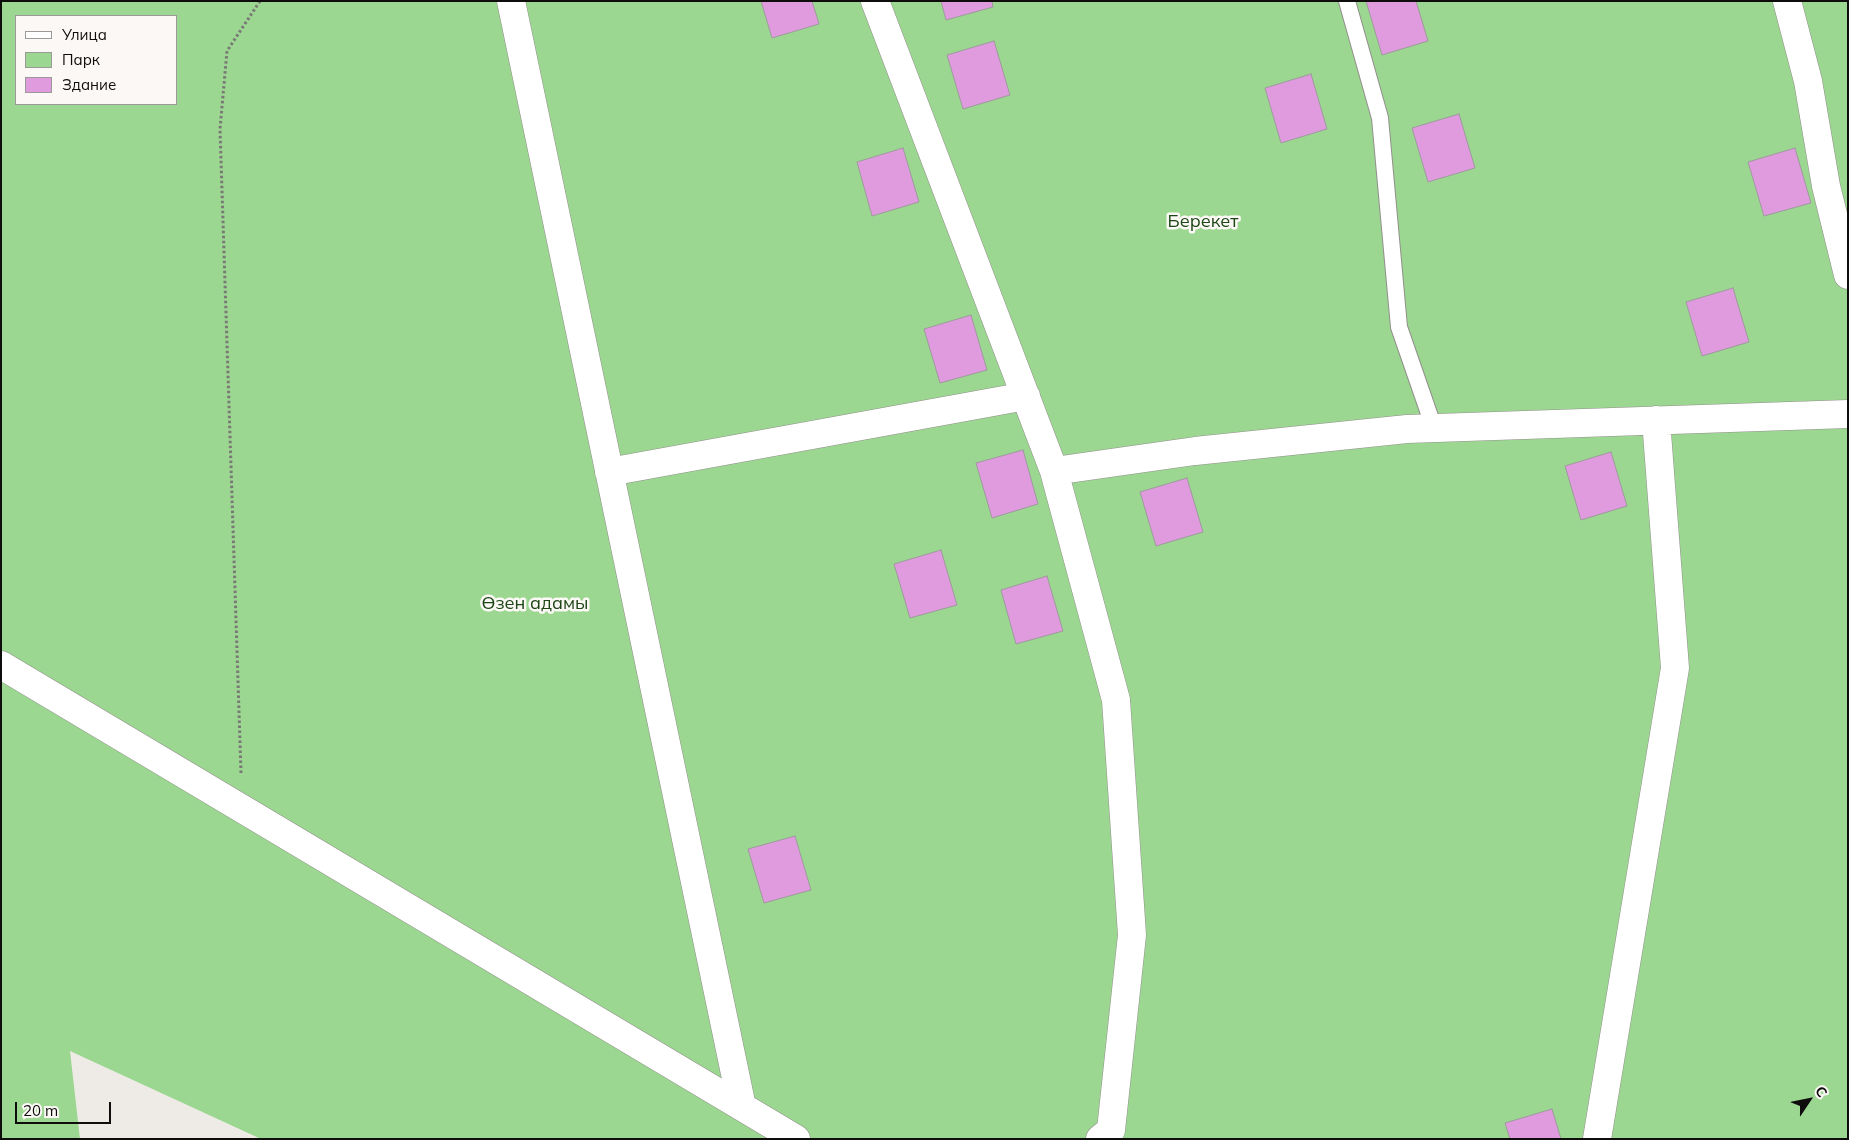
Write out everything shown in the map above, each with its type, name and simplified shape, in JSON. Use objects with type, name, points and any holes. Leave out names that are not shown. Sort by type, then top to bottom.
[{"type":"street","points":[[511,1],[742,1107]]},
{"type":"street","points":[[876,1],[1054,471],[1114,691],[1117,710],[1132,935],[1111,1130],[1100,1139]]},
{"type":"street","points":[[1787,1],[1808,81],[1826,186],[1848,275]]},
{"type":"street","points":[[609,472],[1026,396]]},
{"type":"street","points":[[1054,471],[1205,450],[1434,428],[1848,414]]},
{"type":"street","points":[[1597,1139],[1675,668],[1656,420]]},
{"type":"street","points":[[1,665],[796,1139]]},
{"type":"lane","points":[[1347,1],[1380,118],[1399,327],[1434,428]]},
{"type":"path","points":[[242,809],[220,129],[227,52],[260,1]]},
{"type":"green space","name":"Өзен адамы","points":[[1,1],[1848,1],[1848,1139],[261,1139],[70,1051],[80,1139],[1,1139]]},
{"type":"building","points":[[761,1],[812,1],[819,24],[772,38]]},
{"type":"building","points":[[941,1],[992,1],[993,7],[946,20]]},
{"type":"building","points":[[1366,1],[1416,1],[1428,41],[1382,55]]},
{"type":"building","points":[[994,41],[1010,95],[963,109],[947,55]]},
{"type":"building","points":[[1311,74],[1327,129],[1281,143],[1265,88]]},
{"type":"building","points":[[1459,114],[1475,168],[1428,182],[1412,128]]},
{"type":"building","points":[[903,148],[919,202],[872,216],[857,162]]},
{"type":"building","points":[[1795,148],[1811,203],[1764,216],[1748,162]]},
{"type":"building","points":[[1733,288],[1749,342],[1702,356],[1686,302]]},
{"type":"building","points":[[971,315],[987,370],[940,383],[924,329]]},
{"type":"building","points":[[1023,450],[1038,504],[992,518],[976,463]]},
{"type":"building","points":[[1611,452],[1627,506],[1581,520],[1565,466]]},
{"type":"building","points":[[1187,478],[1203,532],[1156,546],[1140,492]]},
{"type":"building","points":[[941,550],[957,605],[910,618],[894,564]]},
{"type":"building","points":[[1047,576],[1063,631],[1016,644],[1001,590]]},
{"type":"building","points":[[795,836],[811,890],[764,903],[748,849]]},
{"type":"building","points":[[1552,1109],[1561,1139],[1510,1139],[1505,1123]]},
{"type":"park label","name":"Берекет","points":[[1203,222]]}]
